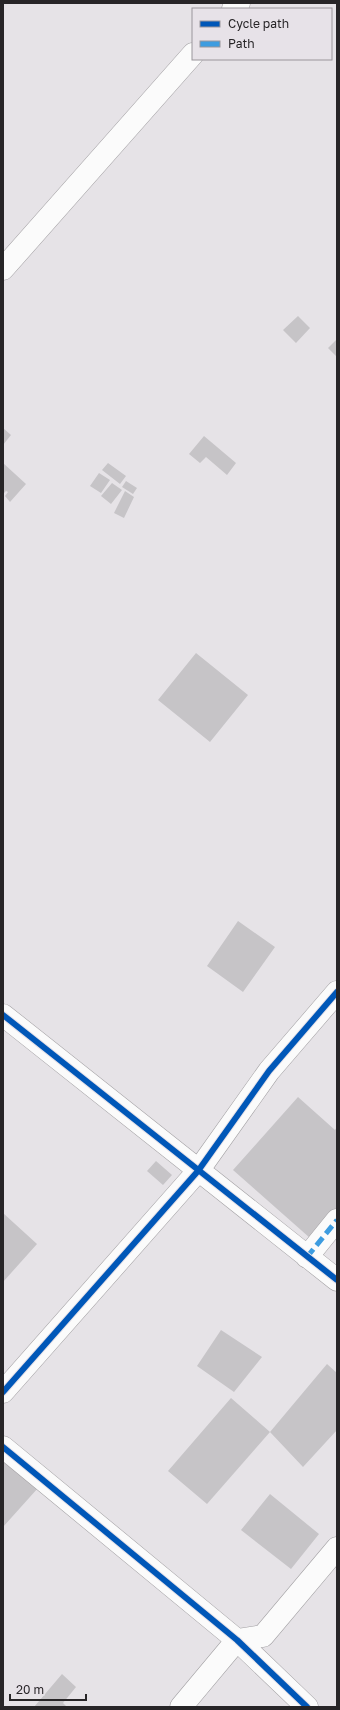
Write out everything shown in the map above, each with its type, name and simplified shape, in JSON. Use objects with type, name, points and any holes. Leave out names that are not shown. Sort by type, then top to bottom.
[{"type":"street","points":[[3,268],[192,55]]},
{"type":"street","points":[[3,1392],[198,1171],[269,1071],[337,992]]},
{"type":"street","points":[[3,1015],[337,1280]]},
{"type":"street","points":[[307,1257],[337,1220]]},
{"type":"street","points":[[3,1447],[237,1640],[307,1707]]},
{"type":"street","points":[[181,1707],[237,1640],[263,1636],[337,1548]]},
{"type":"building","points":[[298,316],[310,328],[296,343],[283,330]]},
{"type":"building","points":[[337,339],[337,357],[328,348]]},
{"type":"building","points":[[3,428],[11,435],[3,445]]},
{"type":"building","points":[[204,436],[236,463],[227,475],[206,457],[200,463],[189,454]]},
{"type":"building","points":[[3,463],[26,484],[10,502],[5,496],[8,492],[6,491],[3,494]]},
{"type":"building","points":[[108,463],[126,476],[120,484],[102,470]]},
{"type":"building","points":[[99,473],[110,480],[101,493],[90,486]]},
{"type":"building","points":[[126,481],[137,488],[133,494],[122,487]]},
{"type":"building","points":[[112,483],[122,490],[111,504],[101,496]]},
{"type":"building","points":[[125,491],[134,497],[124,518],[114,513]]},
{"type":"building","points":[[196,653],[248,695],[210,742],[158,700]]},
{"type":"building","points":[[238,921],[275,947],[243,992],[207,966]]},
{"type":"building","points":[[298,1097],[335,1130],[337,1127],[337,1207],[310,1238],[233,1170]]},
{"type":"building","points":[[156,1161],[172,1175],[163,1185],[147,1171]]},
{"type":"building","points":[[3,1213],[37,1244],[3,1282]]},
{"type":"building","points":[[221,1330],[262,1357],[234,1392],[197,1366]]},
{"type":"building","points":[[327,1364],[337,1373],[337,1430],[303,1467],[270,1432]]},
{"type":"building","points":[[231,1398],[270,1432],[207,1504],[168,1471]]},
{"type":"building","points":[[3,1456],[38,1488],[3,1527]]},
{"type":"building","points":[[270,1494],[319,1534],[291,1569],[241,1530]]},
{"type":"building","points":[[62,1674],[76,1687],[63,1703],[67,1707],[34,1707]]},
{"type":"marked path","points":[[307,1257],[337,1220]]},
{"type":"cycle path","points":[[3,1392],[198,1171],[269,1071],[337,992]]},
{"type":"cycle path","points":[[3,1015],[337,1280]]},
{"type":"cycle path","points":[[3,1447],[237,1640],[307,1707]]}]
